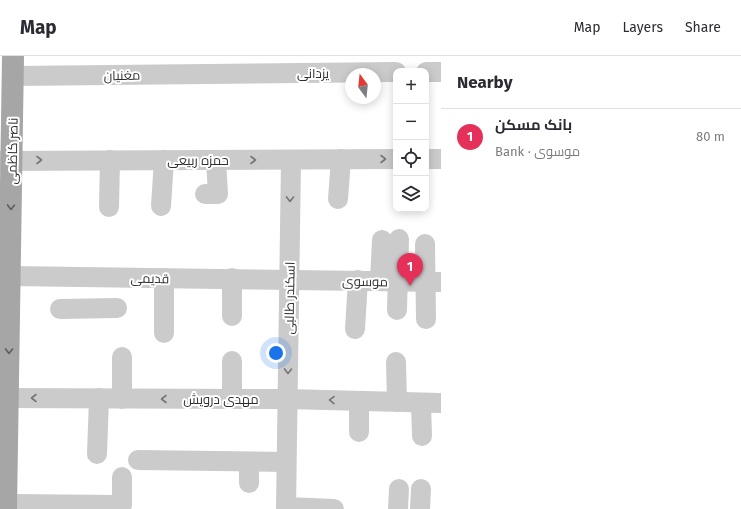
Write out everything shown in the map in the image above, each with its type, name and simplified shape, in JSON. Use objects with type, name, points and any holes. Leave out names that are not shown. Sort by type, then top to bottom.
[{"type":"main road","name":"ناصر کاظمی","points":[[5,495],[5,317],[10,276],[5,250],[6,161],[13,66]]},
{"type":"street","name":"مغنیان","points":[[13,66],[230,65]]},
{"type":"street","name":"یزدانی","points":[[230,65],[393,72]]},
{"type":"street","points":[[429,72],[441,72]]},
{"type":"street","name":"حمزه ربیعی","points":[[6,161],[393,159]]},
{"type":"street","points":[[429,159],[441,159]]},
{"type":"street","points":[[109,207],[110,160]]},
{"type":"street","points":[[161,206],[164,160]]},
{"type":"street","points":[[211,194],[216,160]]},
{"type":"street","name":"اسکندر طالبی","points":[[286,508],[291,160]]},
{"type":"street","points":[[338,199],[341,160]]},
{"type":"street","points":[[391,240],[388,281],[397,310]]},
{"type":"street","points":[[425,244],[433,282],[426,319]]},
{"type":"street","name":"قدیمی","points":[[10,276],[289,279]]},
{"type":"street","points":[[60,309],[108,308],[99,277]]},
{"type":"street","points":[[164,278],[164,333]]},
{"type":"street","points":[[232,278],[232,316]]},
{"type":"street","name":"موسوی","points":[[289,279],[433,282]]},
{"type":"street","points":[[355,329],[358,280]]},
{"type":"street","points":[[122,357],[122,398]]},
{"type":"street","points":[[232,361],[232,399]]},
{"type":"street","points":[[396,362],[397,402]]},
{"type":"street","name":"مهدی درویش","points":[[4,398],[287,399],[441,403]]},
{"type":"street","points":[[97,454],[99,398]]},
{"type":"street","points":[[359,401],[359,432]]},
{"type":"street","points":[[421,403],[422,436]]},
{"type":"street","points":[[138,460],[286,462]]},
{"type":"street","points":[[249,483],[250,462]]},
{"type":"street","points":[[5,495],[122,505],[122,476]]},
{"type":"street","points":[[398,509],[399,489]]},
{"type":"street","points":[[420,509],[421,489]]},
{"type":"street","points":[[286,508],[334,509]]},
{"type":"place","name":"بانک مسکن","points":[[410,286]]}]
